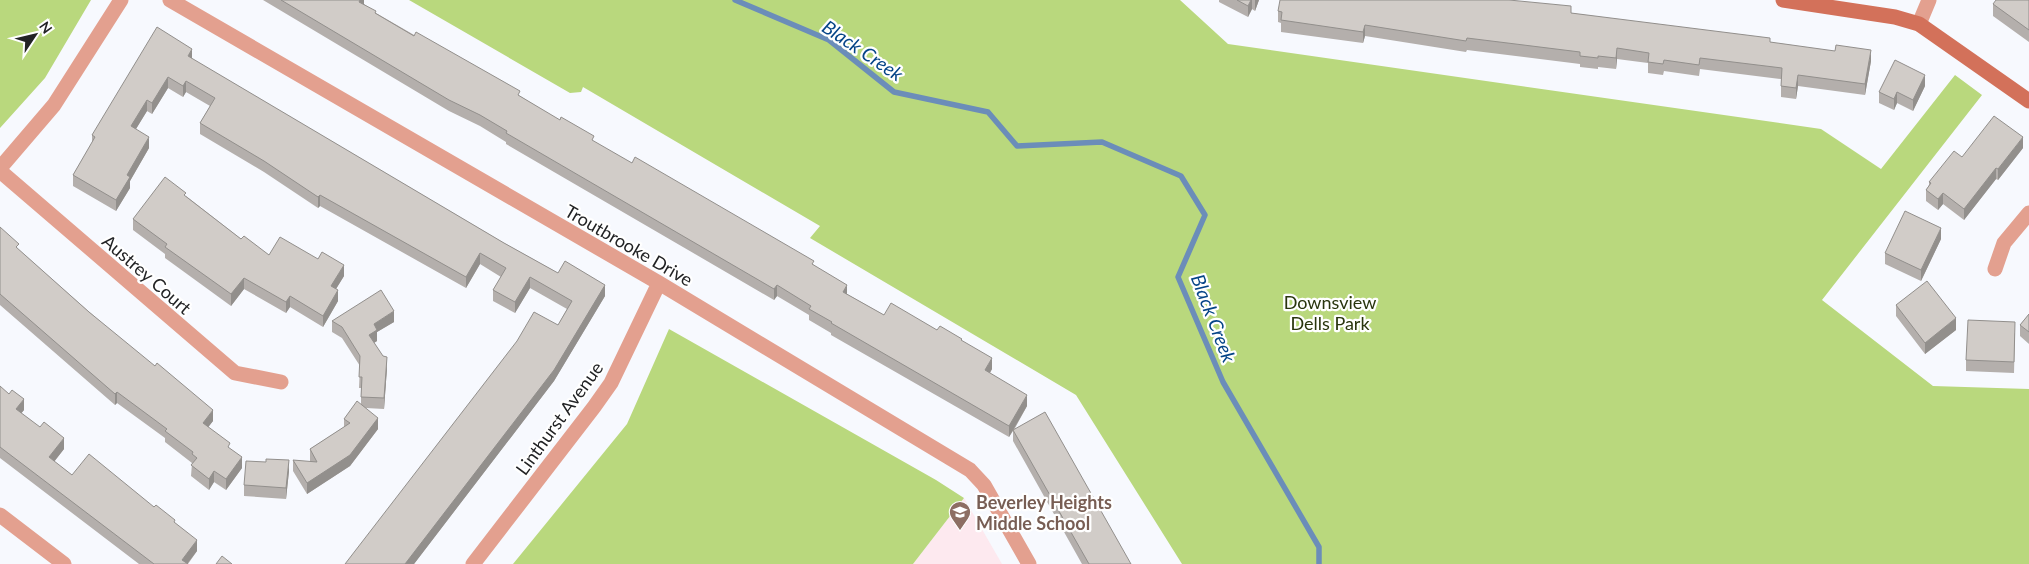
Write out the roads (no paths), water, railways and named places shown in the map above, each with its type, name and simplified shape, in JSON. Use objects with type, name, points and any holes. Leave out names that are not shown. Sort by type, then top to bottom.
[{"type":"street","points":[[0,170],[54,105],[121,0]]},
{"type":"street","name":"Troutbrooke Drive","points":[[170,0],[659,284],[970,470],[984,485],[1029,564]]},
{"type":"street","points":[[1783,0],[1895,17],[1919,24],[2029,101]]},
{"type":"street","points":[[1919,24],[1929,0]]},
{"type":"street","name":"Austrey Court","points":[[0,170],[235,373],[281,382]]},
{"type":"street","points":[[1995,269],[2004,243],[2029,213]]},
{"type":"street","name":"Linthurst Avenue","points":[[473,564],[611,383],[659,284]]},
{"type":"street","points":[[0,515],[64,564]]},
{"type":"waterway","name":"Black Creek","points":[[735,0],[829,40],[894,92],[988,112],[1017,146],[1102,142],[1181,176],[1205,215],[1178,277],[1223,382],[1319,547],[1319,564]]},
{"type":"place","name":"Beverley Heights Middle School","points":[[960,531]]},
{"type":"park label","name":"Downsview Dells Park","points":[[1330,312]]}]
